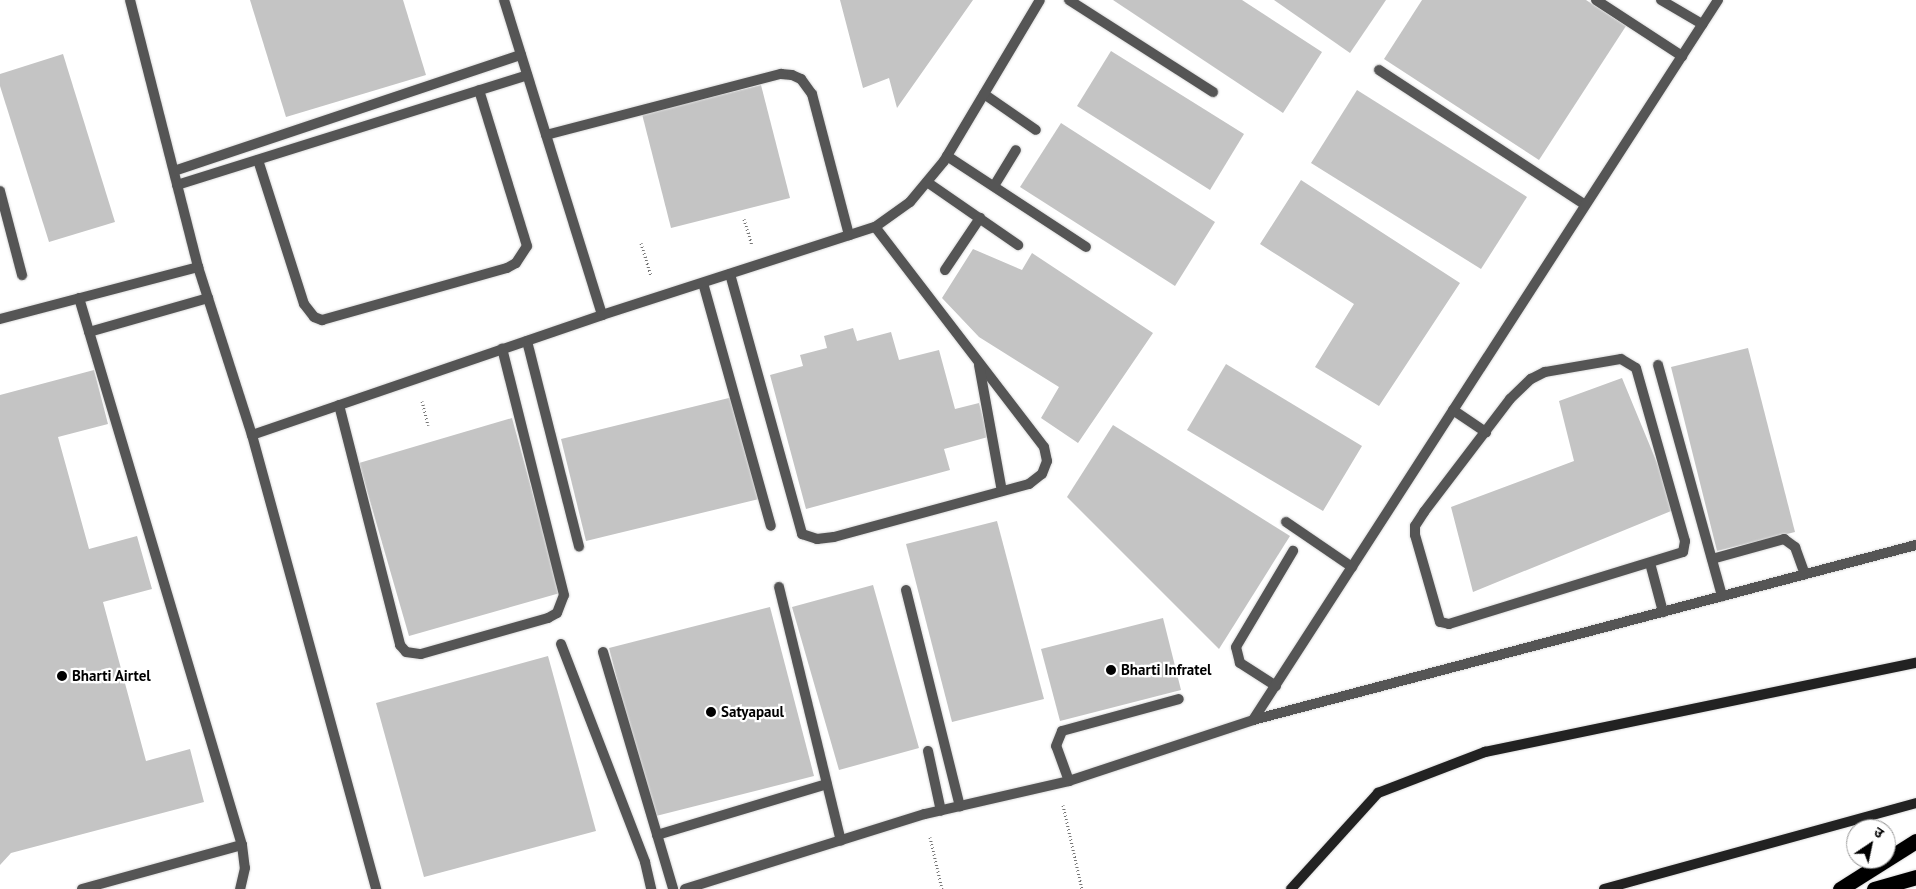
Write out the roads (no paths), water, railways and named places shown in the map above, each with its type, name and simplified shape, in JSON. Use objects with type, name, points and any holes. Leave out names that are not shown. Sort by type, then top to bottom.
[{"type":"highway","points":[[1840,889],[1916,841]]},
{"type":"highway","points":[[1874,889],[1916,877]]},
{"type":"main road","points":[[1290,889],[1378,793],[1485,752],[1916,663]]},
{"type":"main road","points":[[1604,889],[1916,804]]},
{"type":"street","points":[[130,0],[198,267],[252,435],[376,889]]},
{"type":"street","points":[[504,0],[602,315]]},
{"type":"street","points":[[252,435],[602,315],[875,227],[910,202],[947,156],[1040,0]]},
{"type":"street","points":[[1070,0],[1213,92]]},
{"type":"street","points":[[1596,0],[1682,56]]},
{"type":"street","points":[[1662,0],[1702,24]]},
{"type":"street","points":[[1253,720],[1718,0]]},
{"type":"street","points":[[174,171],[521,55]]},
{"type":"street","points":[[1379,70],[1585,205]]},
{"type":"street","points":[[546,135],[782,74],[792,75],[801,79],[812,94],[848,235]]},
{"type":"street","points":[[178,185],[527,75]]},
{"type":"street","points":[[258,160],[304,304],[314,317],[322,320],[507,268],[516,263],[526,246],[479,90]]},
{"type":"street","points":[[984,94],[1036,130]]},
{"type":"street","points":[[994,186],[1016,150]]},
{"type":"street","points":[[947,156],[1086,248]]},
{"type":"street","points":[[927,182],[1018,245]]},
{"type":"street","points":[[0,191],[22,275]]},
{"type":"street","points":[[945,270],[980,218]]},
{"type":"street","points":[[730,274],[802,534],[816,539],[834,537],[1029,484],[1042,474],[1047,461],[1044,446],[875,227]]},
{"type":"street","points":[[0,319],[198,267]]},
{"type":"street","points":[[702,283],[771,526]]},
{"type":"street","points":[[79,298],[242,845],[245,868],[240,889]]},
{"type":"street","points":[[89,332],[208,298]]},
{"type":"street","points":[[527,341],[579,547]]},
{"type":"street","points":[[339,405],[400,645],[406,652],[421,654],[548,618],[557,613],[564,595],[502,349]]},
{"type":"street","points":[[1621,359],[1631,363],[1636,368],[1686,541],[1683,552],[1449,624],[1440,622],[1415,535],[1415,526],[1486,432],[1510,399],[1531,379],[1546,372],[1621,359]]},
{"type":"street","points":[[978,361],[1002,491]]},
{"type":"street","points":[[1658,366],[1722,596]]},
{"type":"street","points":[[1453,410],[1486,432]]},
{"type":"street","points":[[1286,522],[1352,567]]},
{"type":"street","points":[[1712,559],[1784,539],[1795,547],[1805,574]]},
{"type":"street","points":[[685,889],[925,814],[1058,784],[1253,720],[1916,545]]},
{"type":"street","points":[[1276,686],[1240,663],[1236,648],[1293,552]]},
{"type":"street","points":[[1650,563],[1663,612]]},
{"type":"street","points":[[779,587],[841,840]]},
{"type":"street","points":[[906,590],[960,806]]},
{"type":"street","points":[[561,644],[644,862],[651,889]]},
{"type":"street","points":[[603,652],[672,889]]},
{"type":"street","points":[[1068,781],[1056,746],[1062,731],[1179,700]]},
{"type":"street","points":[[928,751],[941,810]]},
{"type":"street","points":[[657,835],[827,784]]},
{"type":"street","points":[[82,889],[242,845]]},
{"type":"place","name":"Bharti Infratel","points":[[1111,670]]},
{"type":"place","name":"Bharti Airtel","points":[[62,676]]},
{"type":"place","name":"Satyapaul","points":[[711,712]]}]
